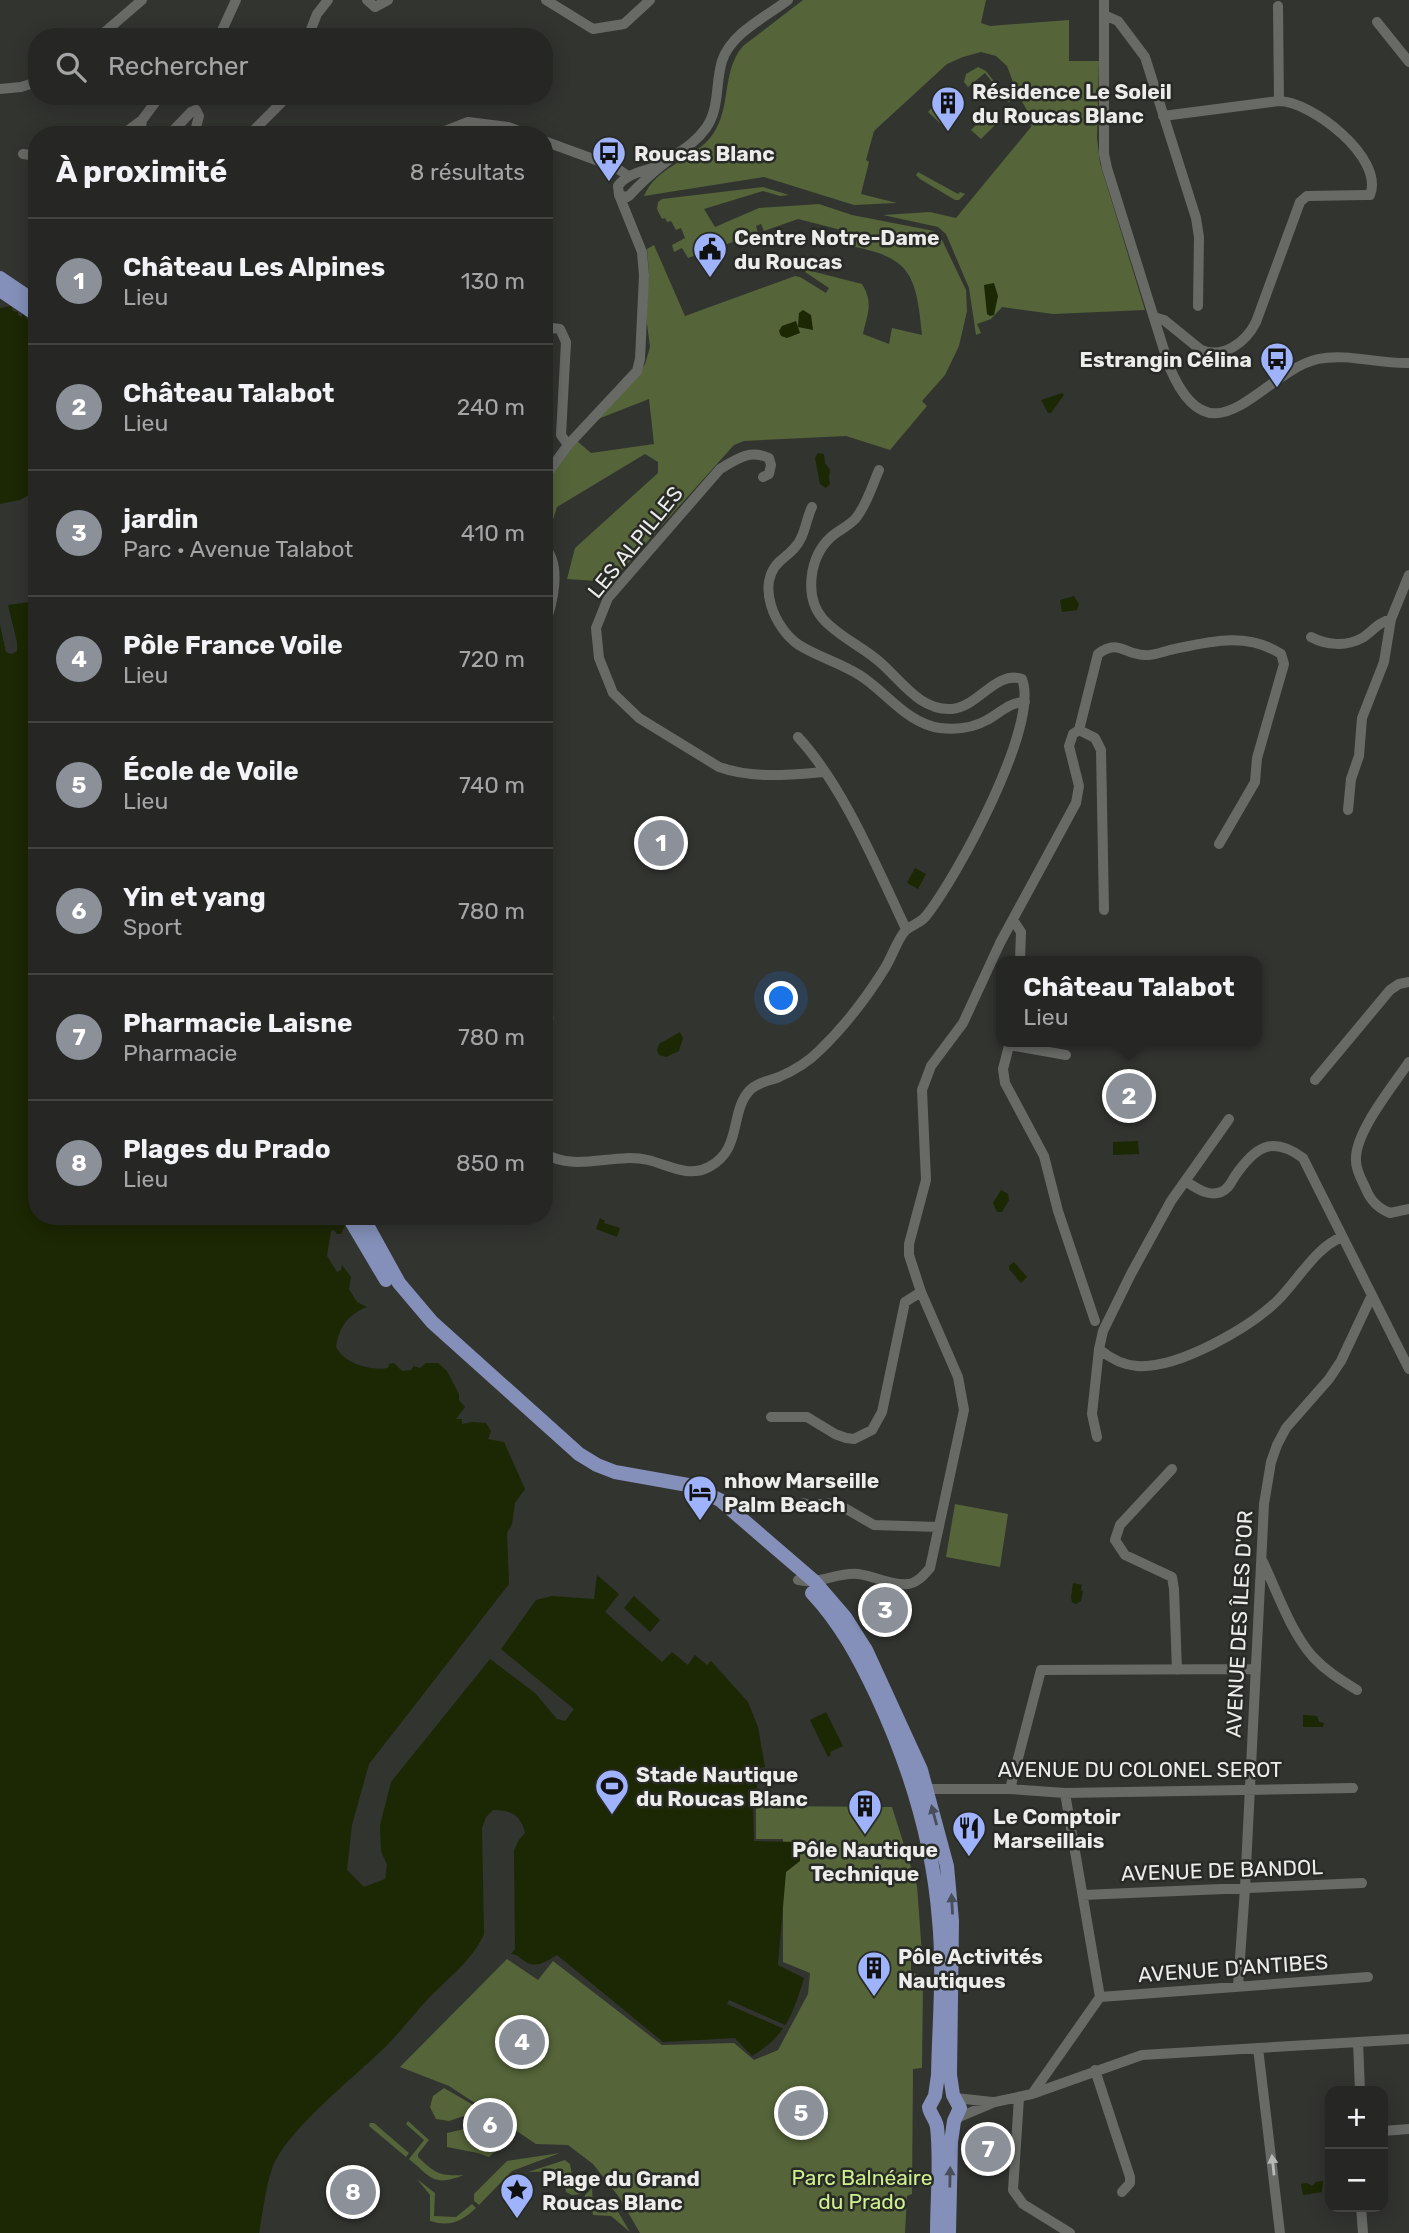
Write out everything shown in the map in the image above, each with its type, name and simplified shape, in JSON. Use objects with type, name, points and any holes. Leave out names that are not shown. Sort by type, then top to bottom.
[{"type":"main road","points":[[0,278],[28,297]]},
{"type":"main road","points":[[0,290],[28,309]]},
{"type":"main road","points":[[362,1225],[391,1287],[426,1329],[573,1462],[593,1474],[613,1481],[685,1494],[702,1501],[729,1519],[798,1580],[837,1623],[853,1647],[920,1788],[947,1866],[951,1895],[950,2075],[954,2097],[960,2108],[951,2142],[949,2233]]},
{"type":"main road","points":[[362,1225],[387,1265],[432,1322],[579,1454],[615,1472],[688,1485],[706,1492],[734,1511],[814,1581],[845,1617],[866,1650],[908,1738],[920,1788],[940,1922],[938,2070],[935,2096],[929,2107],[936,2122],[937,2233]]},
{"type":"main road","points":[[935,2096],[946,2093],[954,2097]]},
{"type":"main road","points":[[936,2122],[945,2124],[956,2119]]},
{"type":"street","points":[[109,28],[142,0]]},
{"type":"street","points":[[223,28],[236,0]]},
{"type":"street","points":[[312,28],[317,14],[328,0]]},
{"type":"street","points":[[367,0],[375,7],[388,0]]},
{"type":"street","points":[[546,0],[593,29],[624,24],[650,0]]},
{"type":"street","points":[[619,195],[630,195],[663,164],[696,140],[712,118],[720,68],[729,48],[744,33],[788,0]]},
{"type":"street","points":[[1104,0],[1104,154],[1177,385],[1189,401],[1209,412],[1221,413],[1236,409],[1297,368],[1320,359],[1409,363]]},
{"type":"street","points":[[1278,6],[1279,101]]},
{"type":"street","points":[[1104,15],[1118,21],[1142,51],[1196,218],[1199,237],[1198,306]]},
{"type":"street","points":[[1377,22],[1409,62]]},
{"type":"street","points":[[0,89],[28,85]]},
{"type":"street","points":[[1154,317],[1164,320],[1201,350],[1217,354],[1240,343],[1252,331],[1256,322],[1300,202],[1307,196],[1370,195],[1372,190],[1371,172],[1358,149],[1326,122],[1292,102],[1279,101],[1163,116]]},
{"type":"street","points":[[134,126],[153,105]]},
{"type":"street","points":[[258,126],[279,105]]},
{"type":"street","points":[[178,126],[196,110],[199,116],[196,126]]},
{"type":"street","points":[[141,126],[142,120]]},
{"type":"street","points":[[458,126],[468,122],[500,126]]},
{"type":"street","points":[[553,144],[615,167],[628,176]]},
{"type":"street","points":[[23,154],[28,155]]},
{"type":"street","points":[[553,466],[568,445],[636,371],[640,359],[644,275],[642,252],[619,195],[618,186],[628,176],[663,164]]},
{"type":"street","points":[[553,328],[560,329],[566,342],[561,435],[568,445]]},
{"type":"street","name":"LES ALPILLES","points":[[763,477],[769,474],[771,465],[769,458],[761,454],[741,456],[720,468],[608,598],[596,628],[600,658],[613,693],[626,708],[719,767],[732,772],[763,776],[824,772]]},
{"type":"street","points":[[553,1157],[567,1163],[630,1158],[688,1172],[706,1169],[717,1163],[732,1142],[745,1096],[752,1088],[790,1072],[819,1051],[871,990],[906,929],[924,919],[947,887],[1008,767],[1025,702],[1026,689],[1022,680],[1014,676],[1004,678],[970,704],[953,709],[920,701],[883,664],[834,630],[812,604],[812,574],[819,550],[830,538],[854,521],[864,506],[879,470]]},
{"type":"street","points":[[812,507],[802,538],[786,558],[780,561],[772,575],[770,586],[771,609],[782,630],[791,639],[857,673],[900,709],[928,725],[960,729],[975,726],[1008,706],[1025,702]]},
{"type":"street","points":[[1348,810],[1351,779],[1359,756],[1362,718],[1384,662],[1391,619],[1409,575]]},
{"type":"street","points":[[1311,637],[1335,645],[1345,644],[1360,639],[1375,626],[1391,619]]},
{"type":"street","points":[[798,1580],[814,1581],[839,1574],[858,1574],[911,1584],[930,1568],[964,1410],[958,1377],[920,1292],[909,1255],[909,1244],[926,1180],[922,1090],[932,1066],[963,1023],[1000,943],[1076,803],[1079,786],[1069,746],[1073,734],[1079,730],[1098,654],[1106,648],[1115,647],[1144,656],[1227,638],[1269,646],[1281,654],[1284,664],[1258,758],[1255,782],[1219,844]]},
{"type":"street","points":[[1079,730],[1095,738],[1101,750],[1104,910]]},
{"type":"street","points":[[798,737],[816,756],[842,800],[906,929]]},
{"type":"street","points":[[1013,920],[1021,932],[1020,956]]},
{"type":"street","points":[[1000,943],[1006,939],[1011,941],[1020,956]]},
{"type":"street","points":[[1315,1080],[1390,990],[1409,982]]},
{"type":"street","points":[[1008,1047],[1003,1069],[1005,1083],[1044,1156],[1058,1211],[1095,1321]]},
{"type":"street","points":[[1025,1047],[1066,1055]]},
{"type":"street","points":[[1409,1062],[1368,1124],[1358,1144],[1356,1160],[1373,1202],[1390,1213],[1409,1209]]},
{"type":"street","points":[[1097,1437],[1092,1415],[1103,1331],[1171,1201],[1229,1119]]},
{"type":"street","points":[[1185,1181],[1203,1192],[1219,1193],[1228,1188],[1254,1151],[1273,1145],[1290,1148],[1303,1158],[1409,1369]]},
{"type":"street","points":[[1099,1349],[1111,1359],[1140,1367],[1153,1366],[1193,1353],[1233,1334],[1264,1312],[1289,1289],[1326,1246],[1342,1237]]},
{"type":"street","points":[[771,1417],[807,1417],[846,1438],[854,1439],[872,1430],[881,1412],[905,1302],[920,1292]]},
{"type":"street","name":"AVENUE DES ÎLES D'OR","points":[[1238,1986],[1264,1504],[1270,1462],[1286,1428],[1329,1379],[1341,1360],[1372,1295]]},
{"type":"street","points":[[1172,1469],[1120,1525],[1115,1540],[1125,1555],[1171,1577],[1174,1588],[1177,1670]]},
{"type":"street","points":[[803,1503],[836,1503],[874,1525],[939,1527]]},
{"type":"street","points":[[1261,1557],[1294,1627],[1312,1656],[1333,1676],[1357,1690]]},
{"type":"street","points":[[1010,1789],[1041,1670],[1255,1669]]},
{"type":"street","name":"AVENUE DU COLONEL SEROT","points":[[920,1788],[1010,1789],[1065,1793],[1353,1788]]},
{"type":"street","points":[[1032,2094],[1100,1997],[1065,1793]]},
{"type":"street","name":"AVENUE DE BANDOL","points":[[1083,1895],[1362,1883]]},
{"type":"street","name":"AVENUE D'ANTIBES","points":[[1100,1997],[1368,1977]]},
{"type":"street","points":[[956,2119],[995,2102],[1019,2098],[1123,2060],[1155,2053],[1409,2039]]},
{"type":"street","points":[[1358,2042],[1360,2086]]},
{"type":"street","points":[[1261,2047],[1261,2084],[1280,2233]]},
{"type":"street","points":[[1056,2062],[1062,2083]]},
{"type":"street","points":[[1095,2070],[1130,2177],[1130,2183],[1122,2192]]},
{"type":"street","points":[[954,2097],[995,2102]]},
{"type":"street","points":[[1019,2098],[1013,2190],[1023,2204],[1070,2233]]},
{"type":"street","points":[[1388,2131],[1409,2129]]},
{"type":"street","points":[[1361,2212],[1363,2233]]},
{"type":"green space","points":[[803,0],[986,0],[981,23],[990,26],[1069,20],[1069,61],[1099,61],[1097,138],[1100,163],[1145,310],[1053,314],[1002,307],[991,319],[977,324],[981,333],[976,335],[969,288],[946,234],[938,227],[883,215],[930,212],[956,218],[1031,127],[1032,119],[1017,93],[1007,66],[996,56],[981,52],[947,64],[874,131],[861,194],[897,203],[854,205],[764,177],[644,196],[657,177],[696,150],[713,134],[723,112],[732,67],[743,46]]},
{"type":"green space","points":[[978,67],[986,71],[1010,102],[985,73],[968,87],[964,82],[966,74]]},
{"type":"green space","points":[[935,104],[948,116],[941,124],[928,112]]},
{"type":"green space","points":[[987,114],[997,123],[981,139],[971,130]]},
{"type":"green space","points":[[918,172],[958,194],[965,194],[955,200],[920,179],[916,175]]},
{"type":"green space","points":[[763,187],[789,195],[780,196],[763,191],[704,209],[715,227],[759,208],[819,204],[852,215],[934,231],[942,240],[966,290],[967,311],[959,346],[945,375],[922,401],[927,406],[890,450],[846,436],[744,441],[734,445],[611,582],[567,579],[575,548],[658,473],[658,462],[645,454],[557,507],[553,520],[553,473],[577,441],[591,453],[654,444],[649,399],[598,419],[635,379],[645,364],[650,347],[645,308],[649,274],[647,249],[654,245],[685,316],[795,276],[826,293],[829,288],[805,272],[807,270],[862,284],[869,303],[863,334],[889,344],[892,328],[922,335],[917,296],[906,271],[884,255],[844,245],[845,231],[798,219],[764,231],[761,224],[756,226],[758,233],[688,258],[682,248],[674,252],[672,245],[685,238],[681,228],[676,230],[671,221],[662,219],[657,209],[658,202],[662,199]]},
{"type":"green space","points":[[955,1504],[1008,1514],[1000,1567],[946,1557]]},
{"type":"green space","points":[[873,1604],[899,1606],[898,1616],[872,1613]]},
{"type":"green space","name":"Parc Balnéaire du Prado","points":[[756,1806],[892,1807],[917,1886],[922,1954],[911,1963],[911,1970],[923,1981],[922,2068],[913,2069],[912,2194],[907,2196],[905,2233],[640,2233],[619,2197],[593,2164],[568,2145],[536,2144],[500,2120],[500,2134],[490,2134],[485,2126],[475,2123],[478,2113],[496,2117],[449,2086],[400,2067],[507,1959],[538,1980],[553,1961],[662,2045],[734,2043],[754,2060],[778,2050],[808,1994],[810,1973],[783,1962],[783,1839],[756,1839]]},
{"type":"green space","points":[[444,2088],[482,2110],[449,2121],[436,2119],[430,2107],[433,2096]]},
{"type":"green space","points":[[408,2121],[429,2140],[418,2157],[438,2173],[464,2175],[454,2179],[434,2179],[409,2159],[424,2140],[406,2124]]},
{"type":"green space","points":[[374,2123],[409,2153],[406,2157],[369,2126]]},
{"type":"green space","points":[[477,2126],[484,2130],[484,2145],[489,2147],[503,2133],[510,2138],[489,2157],[447,2147],[447,2133]]},
{"type":"green space","points":[[560,2153],[512,2171],[479,2205],[474,2201],[474,2194],[507,2161]]},
{"type":"green space","points":[[565,2160],[570,2164],[573,2181],[576,2181],[577,2185],[588,2185],[581,2194],[572,2195],[566,2192],[563,2173],[560,2171],[528,2172]]},
{"type":"green space","points":[[417,2179],[435,2193],[434,2216],[456,2217],[472,2204],[476,2208],[455,2222],[430,2221],[430,2195]]},
{"type":"green space","points":[[592,2188],[593,2203],[597,2203],[598,2207],[614,2205],[630,2232],[611,2216],[593,2215],[592,2209],[586,2209],[585,2195]]},
{"type":"shaded area","points":[[994,283],[998,296],[994,315],[990,316],[987,314],[984,285]]},
{"type":"shaded area","points":[[11,306],[13,311],[18,312],[21,317],[23,314],[28,320],[28,496],[0,504],[0,308]]},
{"type":"shaded area","points":[[803,310],[811,315],[813,330],[798,327],[799,313]]},
{"type":"shaded area","points":[[796,321],[800,333],[787,338],[781,336],[779,331],[782,326]]},
{"type":"shaded area","points":[[1062,393],[1064,395],[1051,413],[1048,413],[1041,400]]},
{"type":"shaded area","points":[[818,453],[824,454],[825,463],[830,470],[830,484],[826,488],[820,484],[815,458]]},
{"type":"shaded area","points":[[1074,596],[1079,604],[1077,610],[1062,612],[1060,600]]},
{"type":"shaded area","points":[[28,602],[28,1225],[349,1225],[344,1227],[341,1234],[331,1231],[327,1256],[337,1272],[342,1265],[351,1277],[349,1289],[357,1302],[367,1307],[346,1322],[336,1347],[352,1362],[374,1368],[388,1368],[389,1364],[394,1363],[402,1371],[411,1370],[414,1366],[420,1368],[426,1363],[438,1363],[447,1371],[459,1394],[459,1400],[465,1407],[456,1419],[462,1419],[462,1424],[486,1423],[491,1431],[488,1439],[504,1442],[525,1489],[515,1503],[512,1524],[507,1533],[509,1584],[369,1764],[352,1825],[347,1870],[364,1887],[385,1879],[387,1865],[381,1851],[380,1825],[391,1782],[490,1659],[535,1693],[557,1719],[565,1721],[574,1709],[501,1649],[536,1600],[552,1596],[594,1599],[597,1575],[619,1594],[605,1612],[662,1662],[672,1652],[688,1665],[695,1655],[707,1665],[711,1661],[748,1702],[758,1727],[765,1767],[757,1769],[757,1803],[753,1804],[754,1841],[800,1842],[800,1861],[786,1872],[778,1965],[804,1978],[787,2023],[773,2040],[752,2056],[735,2038],[663,2042],[557,1955],[535,1965],[511,1954],[515,1949],[514,1850],[525,1833],[521,1822],[514,1815],[493,1810],[486,1817],[482,1828],[484,1934],[479,1944],[387,2045],[320,2107],[290,2139],[272,2169],[259,2233],[0,2233],[0,624],[6,652],[12,654],[17,643],[8,605]]},
{"type":"shaded area","points":[[915,868],[926,874],[918,889],[907,883]]},
{"type":"shaded area","points":[[680,1032],[683,1038],[679,1051],[666,1057],[659,1055],[659,1044]]},
{"type":"shaded area","points":[[1138,1141],[1139,1154],[1113,1155],[1113,1142]]},
{"type":"shaded area","points":[[1001,1190],[1008,1194],[1009,1200],[1002,1212],[997,1212],[993,1203]]},
{"type":"shaded area","points":[[600,1218],[604,1223],[620,1228],[617,1237],[596,1229]]},
{"type":"shaded area","points":[[1014,1262],[1027,1277],[1021,1283],[1009,1269]]},
{"type":"shaded area","points":[[1073,1583],[1082,1585],[1083,1591],[1081,1601],[1076,1604],[1071,1597]]},
{"type":"shaded area","points":[[634,1596],[660,1620],[650,1632],[624,1608]]},
{"type":"shaded area","points":[[826,1712],[843,1746],[830,1752],[828,1757],[810,1720]]},
{"type":"shaded area","points":[[1303,1715],[1317,1716],[1319,1722],[1324,1723],[1323,1727],[1303,1727]]},
{"type":"shaded area","points":[[1323,2181],[1322,2192],[1303,2195],[1301,2184],[1312,2186]]},
{"type":"pier","points":[[7,602],[17,643],[17,651],[12,654],[6,652],[0,624],[0,621],[3,623],[12,650],[14,643],[5,606]]},
{"type":"pier","points":[[729,2000],[785,2025],[784,2029],[727,2004]]},
{"type":"place","name":"Résidence Le Soleil du Roucas Blanc","points":[[948,133]]},
{"type":"place","name":"Roucas Blanc","points":[[609,183]]},
{"type":"place","name":"Centre Notre-Dame du Roucas","points":[[710,279]]},
{"type":"place","name":"Estrangin Célina","points":[[1277,389]]},
{"type":"place","name":"Château Les Alpines","points":[[661,843]]},
{"type":"place","name":"Château Talabot","points":[[1129,1096]]},
{"type":"place","name":"nhow Marseille Palm Beach","points":[[700,1522]]},
{"type":"place","name":"jardin","points":[[885,1610]]},
{"type":"place","name":"Stade Nautique du Roucas Blanc","points":[[612,1816]]},
{"type":"place","name":"Pôle Nautique Technique","points":[[865,1836]]},
{"type":"place","name":"Le Comptoir Marseillais","points":[[969,1858]]},
{"type":"place","name":"Pôle Activités Nautiques","points":[[874,1998]]},
{"type":"place","name":"Pôle France Voile","points":[[522,2042]]},
{"type":"place","name":"École de Voile","points":[[801,2113]]},
{"type":"place","name":"Yin et yang","points":[[490,2125]]},
{"type":"place","name":"Pharmacie Laisne","points":[[988,2149]]},
{"type":"place","name":"Plages du Prado","points":[[353,2192]]},
{"type":"place","name":"Plage du Grand Roucas Blanc","points":[[517,2220]]}]
